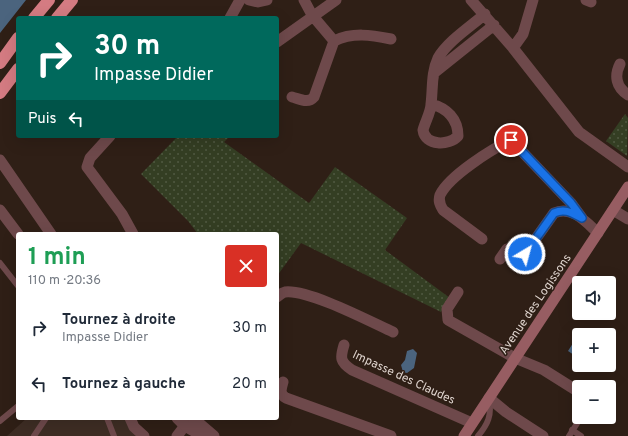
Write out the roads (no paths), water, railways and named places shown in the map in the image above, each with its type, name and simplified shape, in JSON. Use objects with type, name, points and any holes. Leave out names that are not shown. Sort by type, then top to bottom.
[{"type":"highway","points":[[36,16],[49,0]]},
{"type":"highway","points":[[59,16],[72,0]]},
{"type":"highway","points":[[0,63],[16,41]]},
{"type":"highway","points":[[0,94],[16,72]]},
{"type":"main road","name":"Avenue des Logissons","points":[[464,436],[628,187]]},
{"type":"street","points":[[231,16],[240,0]]},
{"type":"street","points":[[249,0],[258,2],[267,0]]},
{"type":"street","points":[[304,0],[312,15],[334,41]]},
{"type":"street","points":[[279,40],[312,15],[336,0]]},
{"type":"street","points":[[471,0],[485,14],[513,48],[579,132],[628,167]]},
{"type":"street","points":[[513,48],[523,34],[533,0]]},
{"type":"street","points":[[431,104],[430,96],[437,60],[444,49],[485,14]]},
{"type":"street","points":[[434,73],[494,25]]},
{"type":"street","points":[[334,41],[355,34],[369,34],[391,39]]},
{"type":"street","points":[[292,97],[311,101],[314,97],[334,41]]},
{"type":"street","points":[[620,64],[616,72],[616,80],[620,90],[628,95]]},
{"type":"street","points":[[108,138],[90,158],[87,168],[122,214],[132,232]]},
{"type":"street","points":[[482,239],[442,210],[439,203],[440,196],[458,174],[511,140],[571,203],[582,218],[598,233]]},
{"type":"street","points":[[0,161],[50,232]]},
{"type":"street","points":[[500,259],[507,249],[511,249],[519,255],[525,254],[554,213],[561,210],[582,218]]},
{"type":"street","points":[[614,210],[628,219]]},
{"type":"street","points":[[2,218],[16,232]]},
{"type":"street","points":[[279,295],[282,292],[290,292],[317,299],[334,305],[393,332]]},
{"type":"street","points":[[458,292],[447,309],[448,320],[515,358],[544,370],[572,388]]},
{"type":"street","name":"Impasse des Claudes","points":[[344,345],[340,358],[342,363],[352,370],[472,423]]},
{"type":"street","points":[[283,382],[280,390],[282,396],[286,398],[391,436]]},
{"type":"street","points":[[489,398],[506,412],[543,436]]},
{"type":"street","points":[[131,420],[134,427],[144,436]]},
{"type":"street","points":[[177,436],[190,421]]},
{"type":"street","points":[[190,421],[202,436]]},
{"type":"street","points":[[190,421],[214,436]]},
{"type":"lane","points":[[0,263],[16,283]]},
{"type":"lane","points":[[478,436],[489,420],[491,410],[489,398]]},
{"type":"lane","points":[[0,421],[16,408]]},
{"type":"lane","points":[[34,436],[45,420]]},
{"type":"lane","points":[[108,420],[114,436]]},
{"type":"lane","points":[[577,424],[571,433],[581,436]]},
{"type":"water","points":[[0,0],[26,0],[0,33]]},
{"type":"water","points":[[572,345],[572,354],[568,351]]},
{"type":"water","points":[[413,349],[417,353],[414,368],[407,373],[403,372],[401,365],[405,360],[407,351]]}]
